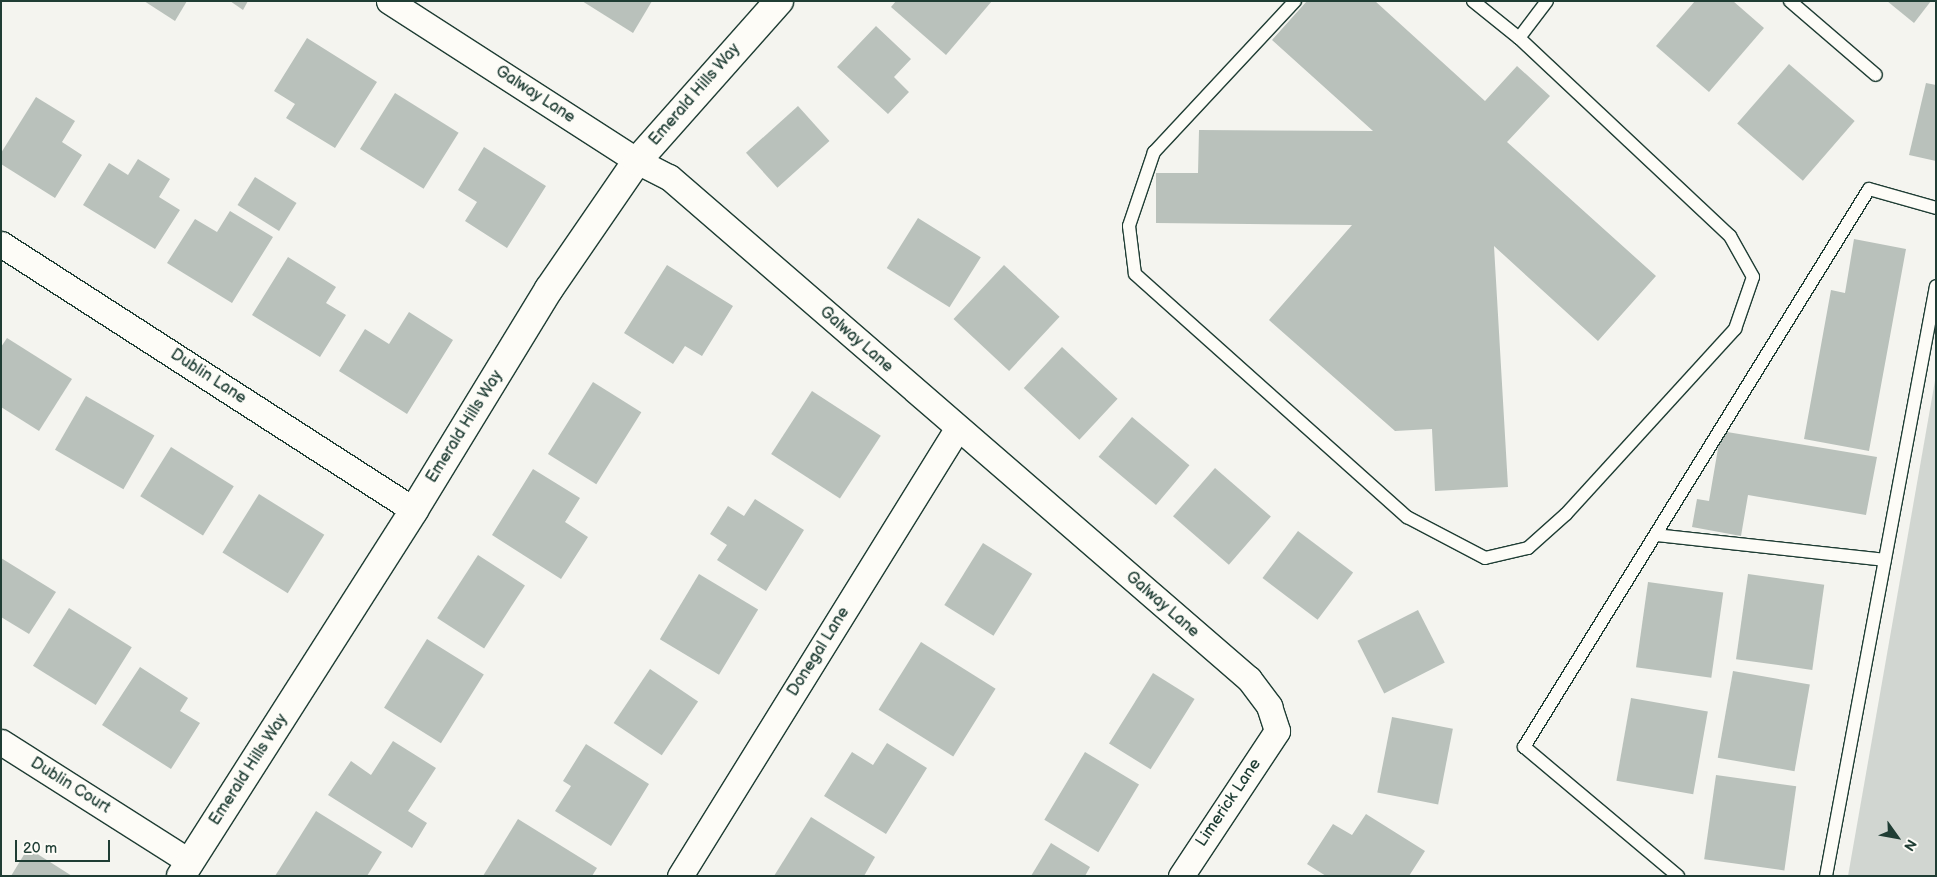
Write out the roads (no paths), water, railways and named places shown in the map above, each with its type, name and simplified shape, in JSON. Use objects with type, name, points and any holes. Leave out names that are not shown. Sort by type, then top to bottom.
[{"type":"street","name":"Galway Lane","points":[[389,1],[637,161],[670,177],[957,429],[1249,679],[1269,706],[1277,731]]},
{"type":"street","name":"Emerald Hills Way","points":[[185,869],[414,510],[550,289],[637,161],[779,1]]},
{"type":"street","name":"Dublin Lane","points":[[1,244],[414,510]]},
{"type":"street","name":"Donegal Lane","points":[[680,876],[957,429]]},
{"type":"street","name":"Limerick Lane","points":[[1181,876],[1277,731]]},
{"type":"street","name":"Dublin Court","points":[[1,742],[185,869]]},
{"type":"lane","points":[[1295,1],[1154,152],[1129,226],[1135,274],[1407,516],[1485,558],[1528,548],[1566,514],[1735,329],[1753,277],[1730,236],[1519,38],[1473,1]]},
{"type":"lane","points":[[1519,38],[1547,1]]},
{"type":"lane","points":[[1790,1],[1876,75]]},
{"type":"lane","points":[[1678,876],[1524,747],[1869,189],[1936,208]]},
{"type":"lane","points":[[1826,876],[1936,286]]},
{"type":"lane","points":[[1656,535],[1885,560]]}]
